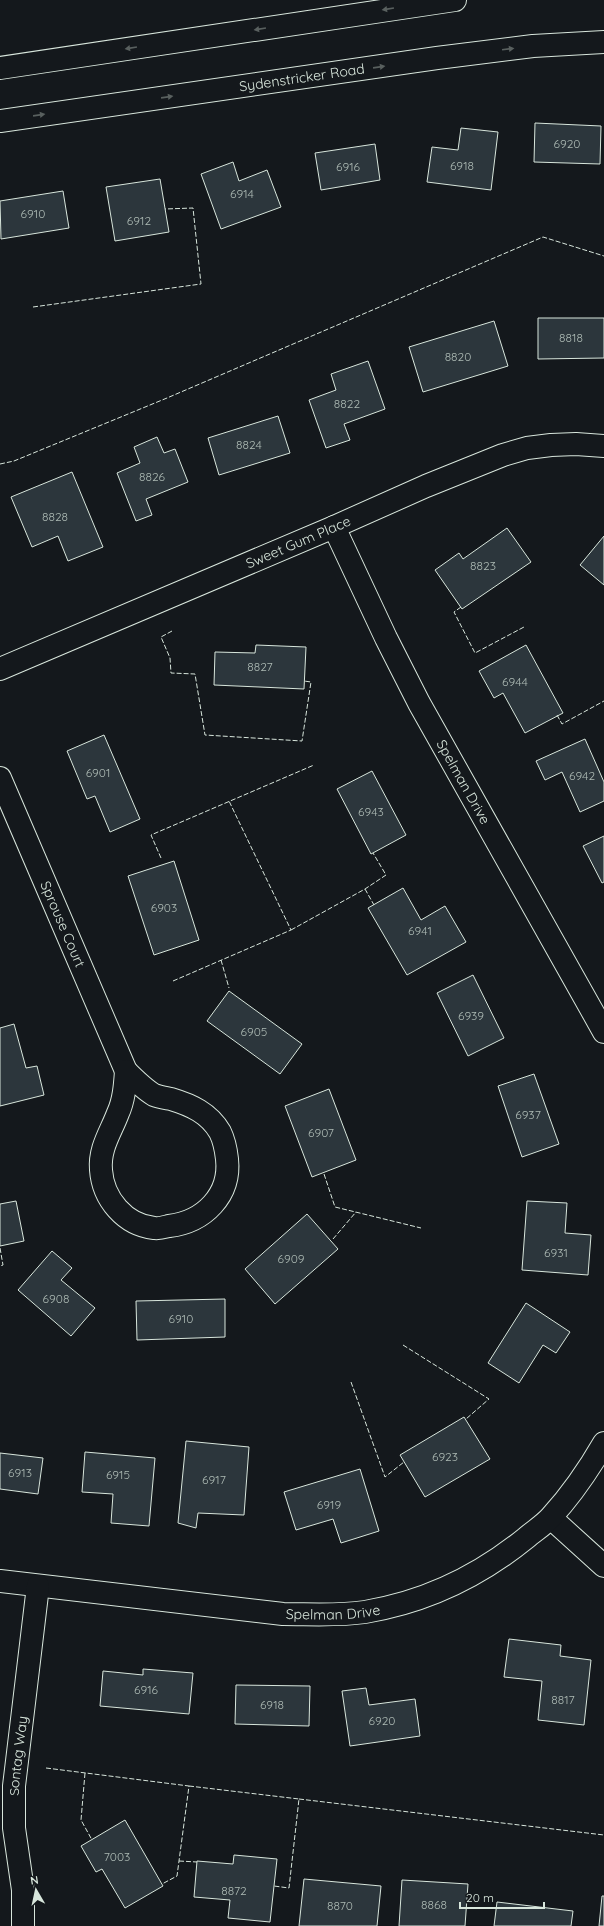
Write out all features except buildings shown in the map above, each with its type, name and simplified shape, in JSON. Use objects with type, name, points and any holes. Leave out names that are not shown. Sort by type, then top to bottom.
[{"type":"street","points":[[0,68],[455,0]]},
{"type":"street","name":"Sydenstricker Road","points":[[0,121],[438,58],[533,46],[604,42]]},
{"type":"street","name":"Sweet Gum Place","points":[[0,669],[334,527],[426,486],[502,455],[527,448],[551,444],[604,446]]},
{"type":"street","name":"Spelman Drive","points":[[334,527],[386,638],[419,703],[604,1032]]},
{"type":"street","name":"Sprouse Court","points":[[0,778],[126,1072]]},
{"type":"street","points":[[126,1072],[154,1095],[189,1104],[203,1112],[220,1132],[228,1171],[224,1188],[215,1203],[200,1216],[183,1225],[154,1228],[130,1220],[116,1208],[107,1194],[101,1171],[102,1150],[119,1113],[126,1072]]},
{"type":"street","name":"Spelman Drive","points":[[0,1581],[283,1614],[329,1615],[364,1612],[394,1606],[422,1598],[473,1576],[502,1558],[551,1518],[590,1467],[604,1443]]},
{"type":"street","points":[[551,1518],[604,1566]]},
{"type":"street","name":"Sontag Way","points":[[23,1926],[23,1890],[14,1828],[14,1786],[38,1586]]},
{"type":"fence","points":[[33,307],[201,284],[193,208],[165,209]]},
{"type":"fence","points":[[0,464],[14,461],[167,398],[543,237],[604,256]]},
{"type":"fence","points":[[461,607],[454,612],[475,653],[524,627]]},
{"type":"fence","points":[[172,631],[161,637],[170,658],[171,673],[195,674],[205,735],[302,741],[311,682],[304,681]]},
{"type":"fence","points":[[557,715],[562,724],[604,701]]},
{"type":"fence","points":[[161,858],[151,835],[314,765]]},
{"type":"fence","points":[[173,981],[291,930],[229,801]]},
{"type":"fence","points":[[291,930],[365,889],[386,875],[373,853]]},
{"type":"fence","points":[[365,889],[374,905]]},
{"type":"fence","points":[[221,960],[229,988]]},
{"type":"fence","points":[[324,1174],[335,1207],[421,1228]]},
{"type":"fence","points":[[333,1239],[356,1212]]},
{"type":"fence","points":[[0,1248],[3,1265],[0,1266]]},
{"type":"fence","points":[[403,1345],[489,1399],[466,1419]]},
{"type":"fence","points":[[351,1382],[385,1477],[404,1462]]},
{"type":"fence","points":[[46,1768],[189,1786],[177,1876],[162,1884]]},
{"type":"fence","points":[[85,1773],[81,1820],[92,1840]]},
{"type":"fence","points":[[189,1786],[299,1799],[289,1888],[274,1886]]},
{"type":"fence","points":[[299,1799],[604,1835]]},
{"type":"fence","points":[[179,1861],[197,1862]]}]
